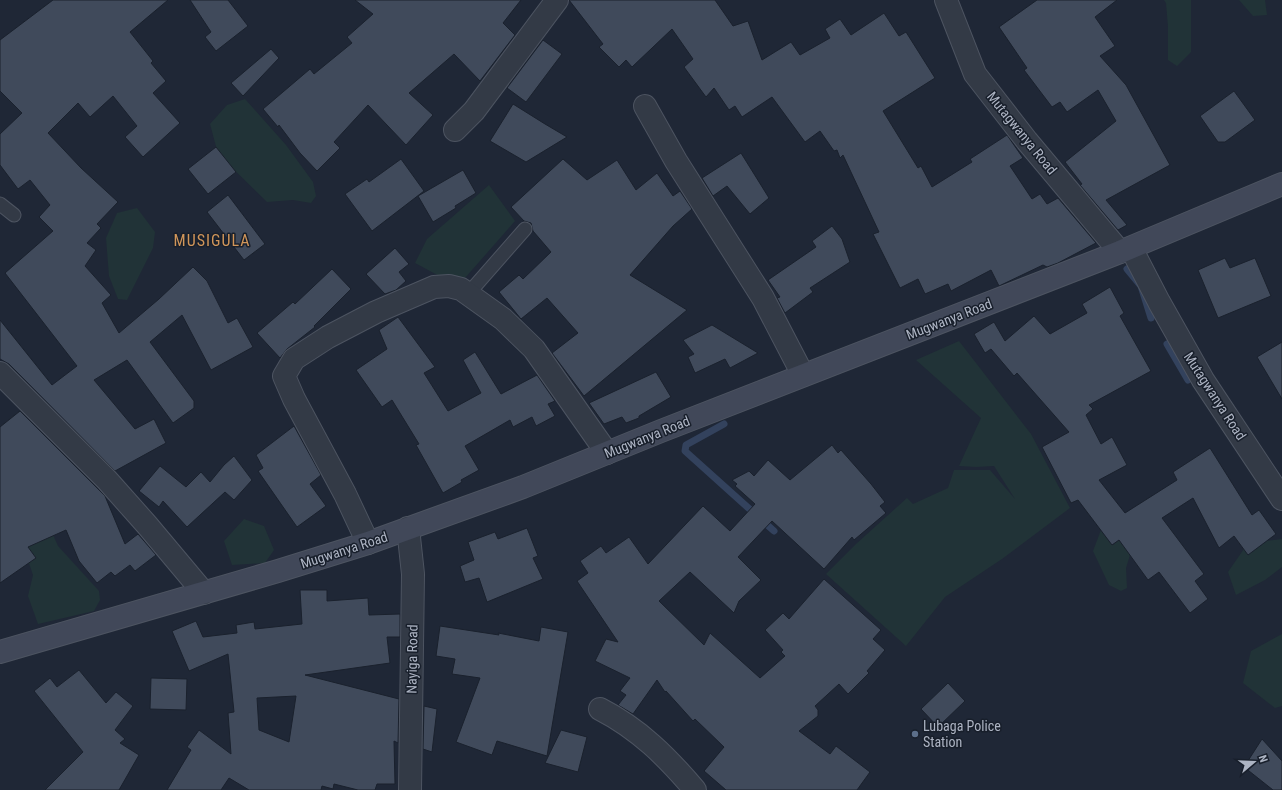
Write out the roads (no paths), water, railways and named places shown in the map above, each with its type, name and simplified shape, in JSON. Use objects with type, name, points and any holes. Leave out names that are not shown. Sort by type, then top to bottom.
[{"type":"street","points":[[455,130],[474,112],[557,0]]},
{"type":"street","name":"Mutagwanya Road","points":[[946,0],[970,62],[982,82],[1027,141],[1126,250],[1159,302],[1203,380],[1279,488]]},
{"type":"street","points":[[645,106],[663,135],[676,161],[764,298],[803,375]]},
{"type":"street","name":"Mugwanya Road","points":[[0,652],[204,593],[368,543],[523,487],[803,375],[1126,250],[1282,184]]},
{"type":"street","points":[[368,543],[345,494],[294,399],[284,376],[294,359],[328,337],[376,312],[434,287],[449,286],[461,289],[503,319],[534,349],[608,453]]},
{"type":"street","points":[[0,373],[106,480],[148,525],[204,593]]},
{"type":"street","name":"Nayiga Road","points":[[408,528],[413,574],[410,790]]},
{"type":"street","points":[[600,709],[621,720],[650,742],[695,790]]},
{"type":"lane","points":[[0,204],[14,215]]},
{"type":"lane","points":[[468,294],[525,229]]},
{"type":"waterway","points":[[1127,269],[1141,286],[1151,318]]},
{"type":"waterway","points":[[1167,344],[1188,380]]},
{"type":"waterway","points":[[724,424],[686,445],[685,451],[774,531]]},
{"type":"place","name":"Lubaga Police Station","points":[[915,734]]},
{"type":"district","name":"MUSIGULA","points":[[212,240]]}]
